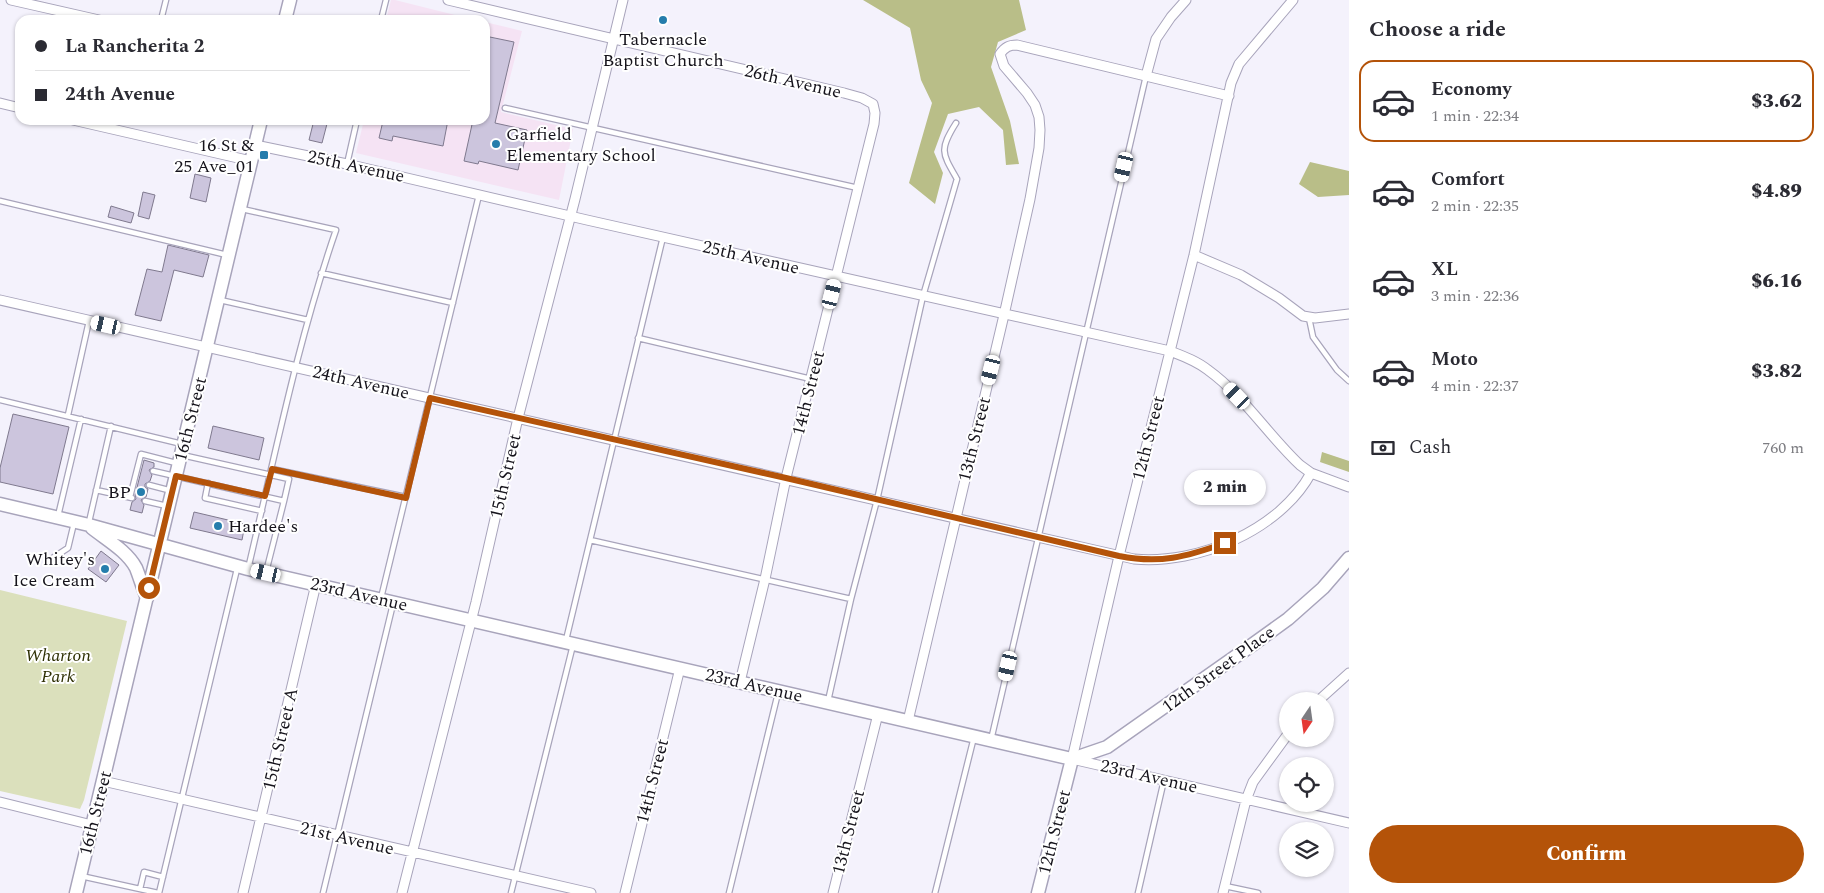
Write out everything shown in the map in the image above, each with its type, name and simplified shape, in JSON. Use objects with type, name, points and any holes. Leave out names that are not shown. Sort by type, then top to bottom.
[{"type":"street","points":[[11,0],[77,15]]},
{"type":"street","points":[[286,15],[290,0]]},
{"type":"street","name":"26th Avenue","points":[[448,0],[844,92],[873,104]]},
{"type":"street","name":"15th Street","points":[[402,893],[471,620],[518,418],[623,0]]},
{"type":"street","points":[[1186,0],[1156,39],[1146,76],[1229,96]]},
{"type":"street","name":"12th Street","points":[[1038,893],[1194,255],[1231,84],[1238,64],[1293,0]]},
{"type":"street","name":"13th Street","points":[[908,721],[1004,315],[1030,199],[1039,148],[1040,130],[1034,105],[1028,93],[1004,66],[1000,54],[1009,46],[1017,45],[1146,76]]},
{"type":"street","points":[[0,103],[15,107]]},
{"type":"street","name":"14th Street","points":[[740,682],[765,579],[786,478],[874,124],[875,113],[873,104]]},
{"type":"street","points":[[94,125],[251,162]]},
{"type":"street","name":"16th Street","points":[[76,893],[260,125]]},
{"type":"street","name":"25th Avenue","points":[[255,145],[347,164],[1004,315],[1086,331],[1170,351],[1186,357],[1207,369],[1222,381],[1288,453],[1311,473],[1349,487]]},
{"type":"street","points":[[1194,255],[1241,275],[1279,298],[1303,316],[1326,318],[1349,314]]},
{"type":"street","name":"24th Avenue","points":[[0,300],[786,478],[1038,538],[1151,561],[1198,553],[1239,537],[1277,514],[1303,487],[1311,473]]},
{"type":"street","name":"23rd Avenue","points":[[0,504],[88,525],[243,568],[1349,823]]},
{"type":"street","points":[[88,525],[130,560],[136,568],[146,598]]},
{"type":"street","name":"12th Street Place","points":[[1072,759],[1107,747],[1288,619],[1323,588],[1349,558]]},
{"type":"street","name":"15th Street A","points":[[243,893],[316,584]]},
{"type":"street","name":"14th Street","points":[[625,893],[680,668]]},
{"type":"street","points":[[1328,692],[1349,673]]},
{"type":"street","name":"13th Street","points":[[833,893],[878,714]]},
{"type":"street","points":[[1224,889],[1246,800],[1253,782],[1279,746]]},
{"type":"street","name":"21st Avenue","points":[[103,781],[591,893]]},
{"type":"street","points":[[0,802],[92,825]]},
{"type":"lane","points":[[162,15],[166,0]]},
{"type":"lane","points":[[382,15],[386,0]]},
{"type":"lane","points":[[991,740],[1146,76]]},
{"type":"lane","points":[[505,108],[858,188]]},
{"type":"lane","points":[[828,702],[851,600],[877,500],[923,296],[958,179],[944,156],[946,139],[956,122]]},
{"type":"lane","points":[[347,164],[356,125]]},
{"type":"lane","points":[[323,893],[338,835],[387,601],[406,498],[480,194]]},
{"type":"lane","points":[[0,201],[229,256]]},
{"type":"lane","points":[[80,876],[159,893],[243,568],[262,512],[295,368],[321,273],[336,230],[241,209]]},
{"type":"lane","points":[[510,893],[569,642],[590,540],[663,237]]},
{"type":"lane","points":[[321,273],[453,303]]},
{"type":"lane","points":[[218,300],[308,320]]},
{"type":"lane","points":[[1310,318],[1313,337],[1337,370],[1349,381]]},
{"type":"lane","points":[[68,415],[90,321]]},
{"type":"lane","points":[[638,338],[811,379]]},
{"type":"lane","points":[[0,400],[111,426],[181,454],[288,479],[266,573]]},
{"type":"lane","points":[[57,518],[81,419]]},
{"type":"lane","points":[[88,525],[111,426]]},
{"type":"lane","points":[[96,490],[132,498],[141,454],[181,454]]},
{"type":"lane","points":[[272,469],[406,498]]},
{"type":"lane","points":[[152,471],[284,501]]},
{"type":"lane","points":[[208,483],[205,498],[262,512]]},
{"type":"lane","points":[[149,485],[172,491]]},
{"type":"lane","points":[[145,501],[168,507]]},
{"type":"lane","points":[[51,559],[68,548],[74,522]]},
{"type":"lane","points":[[590,540],[851,600]]},
{"type":"lane","points":[[729,893],[779,691]]},
{"type":"lane","points":[[935,893],[975,736]]},
{"type":"lane","points":[[1138,893],[1164,780]]},
{"type":"lane","points":[[140,889],[144,872],[163,877]]},
{"type":"lane","points":[[1224,889],[1258,893]]},
{"type":"shaded area","points":[[391,0],[395,0],[455,15],[387,15]]},
{"type":"shaded area","name":"Garfield Elementary School","points":[[490,23],[522,31],[501,112],[573,129],[559,200],[356,153],[363,125],[490,125]]},
{"type":"green space","points":[[863,0],[1019,0],[1026,30],[998,42],[991,67],[1010,121],[1019,164],[1006,165],[1003,130],[979,107],[948,114],[934,152],[943,173],[935,204],[909,183],[932,103],[921,80],[910,28]]},
{"type":"green space","points":[[1310,162],[1349,171],[1349,195],[1318,197],[1299,184]]},
{"type":"green space","points":[[1322,452],[1349,461],[1349,472],[1320,462]]},
{"type":"green space","name":"Wharton Park","points":[[0,590],[127,621],[84,800],[80,809],[0,791]]},
{"type":"building","points":[[490,37],[514,42],[495,123],[527,130],[518,170],[479,161],[478,164],[464,161],[472,125],[490,125]]},
{"type":"building","points":[[313,125],[327,125],[322,143],[309,140]]},
{"type":"building","points":[[382,125],[447,125],[443,146],[393,136],[392,141],[379,138]]},
{"type":"building","points":[[195,174],[211,178],[206,202],[190,198]]},
{"type":"building","points":[[143,192],[155,195],[149,219],[138,216]]},
{"type":"building","points":[[111,206],[134,213],[131,223],[108,217]]},
{"type":"building","points":[[168,245],[209,255],[203,277],[174,270],[161,321],[135,315],[147,269],[162,272]]},
{"type":"building","points":[[13,414],[69,427],[53,494],[0,482],[0,468]]},
{"type":"building","points":[[213,426],[264,438],[259,460],[208,448]]},
{"type":"building","name":"BP","points":[[144,460],[154,463],[154,467],[149,470],[152,475],[150,481],[145,484],[145,487],[148,489],[146,497],[141,500],[144,505],[142,513],[130,510],[132,502],[136,499],[135,495]]},
{"type":"building","name":"Hardee's","points":[[194,512],[245,524],[242,540],[190,528]]},
{"type":"building","points":[[101,551],[119,565],[106,582],[88,569]]},
{"type":"place","name":"Tabernacle Baptist Church","points":[[663,20]]},
{"type":"place","name":"Garfield Elementary School","points":[[496,144]]},
{"type":"place","name":"16 St & 25 Ave_01","points":[[264,155]]},
{"type":"place","name":"BP","points":[[141,492]]},
{"type":"place","name":"Hardee's","points":[[218,526]]},
{"type":"place","name":"Whitey's Ice Cream","points":[[105,569]]},
{"type":"route","points":[[149,588],[176,476],[265,496],[272,469],[406,498],[430,398],[1134,559],[1151,561],[1181,557],[1225,543]]}]
